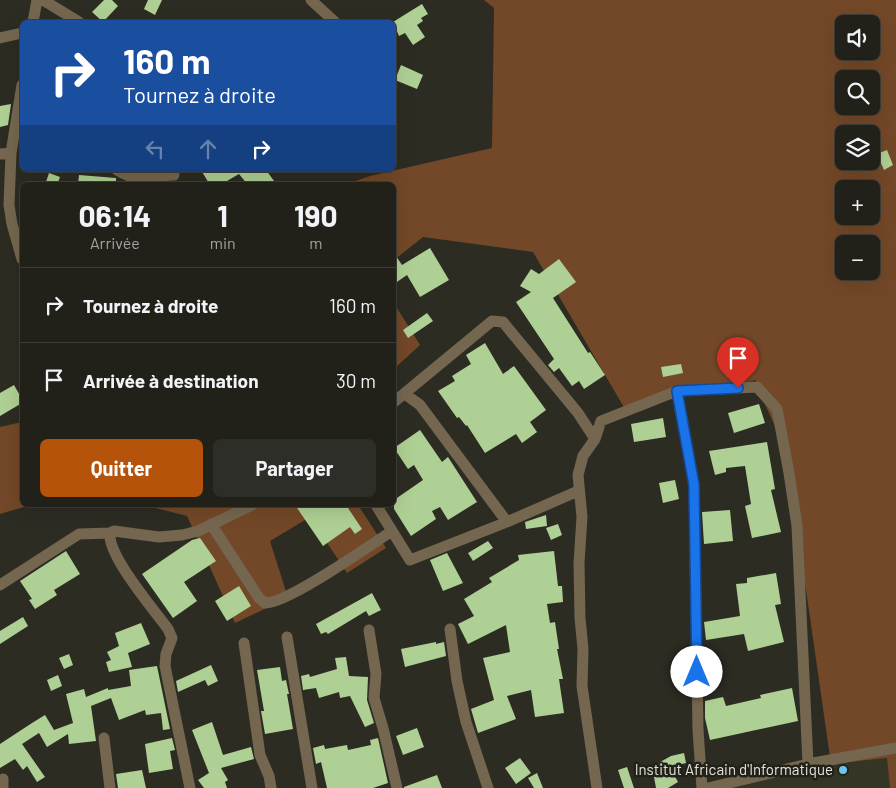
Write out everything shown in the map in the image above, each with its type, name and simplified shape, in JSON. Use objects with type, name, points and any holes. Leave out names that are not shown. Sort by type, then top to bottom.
[{"type":"street","points":[[33,20],[37,0]]},
{"type":"street","points":[[43,0],[76,20]]},
{"type":"street","points":[[311,0],[333,20]]},
{"type":"street","points":[[0,38],[20,33]]},
{"type":"street","points":[[20,114],[18,142],[5,154],[12,224],[20,252]]},
{"type":"street","points":[[122,172],[139,179],[157,175],[174,177]]},
{"type":"street","points":[[396,401],[492,321],[502,322],[578,414],[595,439]]},
{"type":"street","points":[[598,788],[582,686],[583,649],[580,618],[579,563],[582,517],[578,491],[578,475],[583,456],[595,439],[601,421],[677,391],[757,387],[777,409],[790,473],[797,526],[808,764]]},
{"type":"street","points":[[677,391],[694,485],[698,730],[702,788]]},
{"type":"street","points":[[405,394],[420,405],[506,522]]},
{"type":"street","points":[[377,507],[410,560],[578,491]]},
{"type":"street","points":[[0,585],[79,534],[110,533],[114,531],[159,537],[198,531],[248,507]]},
{"type":"street","points":[[211,524],[259,598],[265,603],[272,604],[298,591],[392,532]]},
{"type":"street","points":[[110,533],[116,556],[168,629],[172,638],[166,654],[166,666],[190,788]]},
{"type":"street","points":[[450,629],[457,682],[466,722],[488,788]]},
{"type":"street","points":[[369,630],[376,674],[374,698],[397,788]]},
{"type":"street","points":[[287,637],[312,788]]},
{"type":"street","points":[[244,643],[260,755],[270,776],[271,788]]},
{"type":"street","points":[[104,738],[110,788]]},
{"type":"street","points":[[708,788],[808,764],[896,748]]},
{"type":"shaded area","points":[[484,0],[896,0],[896,788],[890,788],[887,758],[831,764],[786,450],[757,387],[756,380],[625,409],[533,252],[423,237],[396,258],[396,182],[353,182],[370,176],[396,172],[396,170],[492,148],[494,8]]},
{"type":"shaded area","points":[[396,306],[420,345],[396,367]]},
{"type":"shaded area","points":[[20,422],[20,507],[24,507],[0,514],[0,427]]},
{"type":"shaded area","points":[[152,507],[359,507],[386,548],[347,573],[310,517],[270,541],[288,598],[235,623],[187,516]]},
{"type":"shaded area","name":"Institut Africain d'Informatique","points":[[888,758],[890,788],[720,788],[831,764]]},
{"type":"building","points":[[104,0],[112,0],[118,6],[105,20],[101,20],[92,12]]},
{"type":"building","points":[[148,0],[162,0],[155,15],[144,9]]},
{"type":"building","points":[[422,4],[428,14],[421,18],[423,21],[417,25],[425,37],[413,45],[405,33],[399,36],[396,29],[396,20]]},
{"type":"building","points":[[401,65],[423,75],[417,89],[396,80]]},
{"type":"building","points":[[11,104],[8,125],[0,127],[0,106]]},
{"type":"building","points":[[887,150],[893,165],[884,170],[880,161],[880,153]]},
{"type":"building","points":[[202,172],[267,172],[275,182],[246,182],[239,174],[225,182],[208,182]]},
{"type":"building","points":[[49,173],[60,177],[58,182],[46,182]]},
{"type":"building","points":[[79,175],[116,178],[116,182],[78,182]]},
{"type":"building","points":[[430,248],[449,280],[420,297],[407,275],[396,283],[396,256],[402,265]]},
{"type":"building","points":[[559,259],[576,282],[553,298],[588,353],[590,352],[605,375],[584,389],[579,381],[572,386],[559,368],[554,372],[548,365],[554,359],[516,302],[531,292],[520,286],[531,269],[539,274]]},
{"type":"building","points":[[427,313],[433,321],[408,338],[403,330]]},
{"type":"building","points":[[485,343],[503,374],[514,366],[546,410],[530,422],[537,432],[522,443],[516,434],[485,453],[467,425],[459,417],[457,418],[438,391],[455,381],[452,376],[471,364],[466,355]]},
{"type":"building","points":[[681,364],[683,373],[663,377],[661,367]]},
{"type":"building","points":[[14,385],[20,396],[20,404],[0,416],[0,393]]},
{"type":"building","points":[[759,404],[765,423],[734,433],[728,413]]},
{"type":"building","points":[[663,418],[666,437],[634,442],[631,424]]},
{"type":"building","points":[[420,430],[442,462],[448,457],[477,502],[448,520],[440,507],[432,511],[436,519],[411,536],[394,507],[396,507],[396,499],[423,480],[414,465],[408,469],[396,451],[396,447]]},
{"type":"building","points":[[767,442],[775,489],[771,490],[781,532],[752,538],[745,506],[751,504],[745,466],[726,468],[726,472],[715,475],[709,451]]},
{"type":"building","points":[[675,480],[679,499],[663,503],[659,483]]},
{"type":"building","points":[[296,507],[347,507],[362,529],[355,534],[350,527],[323,546]]},
{"type":"building","points":[[730,510],[733,541],[704,544],[702,512]]},
{"type":"building","points":[[546,515],[547,526],[526,529],[525,522]]},
{"type":"building","points":[[558,524],[562,535],[551,540],[546,528]]},
{"type":"building","points":[[200,538],[216,561],[184,582],[197,601],[173,618],[142,574],[192,540]]},
{"type":"building","points":[[488,541],[493,548],[473,561],[468,553]]},
{"type":"building","points":[[66,551],[80,574],[54,590],[57,595],[35,609],[29,600],[32,599],[20,581]]},
{"type":"building","points":[[554,551],[558,586],[562,586],[563,602],[547,604],[550,623],[555,622],[559,649],[557,649],[563,679],[559,679],[564,713],[535,717],[531,690],[507,696],[516,719],[478,733],[471,709],[494,700],[483,658],[510,652],[506,625],[468,644],[458,624],[474,616],[464,599],[492,582],[489,578],[519,560],[518,555]]},
{"type":"building","points":[[447,553],[463,583],[443,591],[430,560]]},
{"type":"building","points":[[776,573],[781,604],[775,605],[784,642],[748,651],[744,634],[706,640],[704,622],[740,616],[736,584],[747,583],[747,578]]},
{"type":"building","points":[[239,586],[251,606],[227,621],[215,601]]},
{"type":"building","points":[[372,593],[381,610],[369,616],[366,611],[328,634],[326,632],[321,634],[316,624]]},
{"type":"building","points":[[23,617],[28,626],[0,644],[0,631]]},
{"type":"building","points":[[141,623],[150,644],[128,653],[132,667],[109,672],[106,662],[111,660],[107,652],[119,646],[115,633]]},
{"type":"building","points":[[436,642],[436,644],[444,642],[446,656],[405,667],[401,649]]},
{"type":"building","points":[[69,654],[73,665],[64,669],[59,658]]},
{"type":"building","points":[[346,657],[349,676],[368,677],[367,700],[374,723],[365,727],[350,696],[340,698],[339,692],[319,698],[316,688],[303,690],[301,676],[309,674],[310,677],[337,669],[335,658]]},
{"type":"building","points":[[211,665],[218,681],[208,686],[205,680],[178,692],[176,681]]},
{"type":"building","points":[[157,666],[170,729],[163,730],[161,713],[146,715],[145,710],[119,720],[111,698],[91,706],[96,741],[69,744],[68,734],[47,747],[39,733],[22,744],[45,777],[37,782],[27,766],[23,770],[15,759],[0,768],[0,744],[32,723],[45,715],[54,730],[73,723],[66,694],[84,689],[86,697],[108,688],[108,690],[131,686],[129,670]]},
{"type":"building","points":[[280,667],[282,681],[286,680],[289,694],[287,694],[293,729],[265,734],[261,711],[264,711],[257,670]]},
{"type":"building","points":[[58,675],[62,686],[51,691],[47,680]]},
{"type":"building","points":[[792,688],[798,721],[710,740],[705,718],[705,701],[723,697],[726,706],[761,698],[760,695]]},
{"type":"building","points":[[212,722],[223,755],[251,747],[254,759],[221,768],[228,780],[225,782],[227,788],[204,788],[198,780],[209,773],[192,730]]},
{"type":"building","points":[[417,728],[424,747],[403,755],[396,736]]},
{"type":"building","points":[[172,738],[175,750],[170,751],[173,769],[149,773],[145,744]]},
{"type":"building","points":[[378,738],[388,783],[373,788],[327,788],[321,762],[316,764],[313,748],[324,745],[325,749],[347,745],[348,750],[371,745],[370,740]]},
{"type":"building","points":[[684,753],[686,763],[652,771],[651,767],[671,756]]},
{"type":"building","points":[[520,758],[531,773],[516,784],[505,768]]},
{"type":"building","points":[[627,767],[634,788],[624,788],[618,770]]},
{"type":"building","points":[[142,770],[146,788],[118,788],[116,774]]},
{"type":"building","points":[[537,773],[543,788],[534,788],[528,778]]},
{"type":"building","points":[[673,773],[678,782],[668,788],[656,788],[654,777]]},
{"type":"building","points":[[437,775],[442,788],[404,788],[404,787]]},
{"type":"place","name":"Institut Africain d'Informatique","points":[[843,770]]},
{"type":"route","points":[[697,672],[694,485],[677,391],[738,388]]}]
